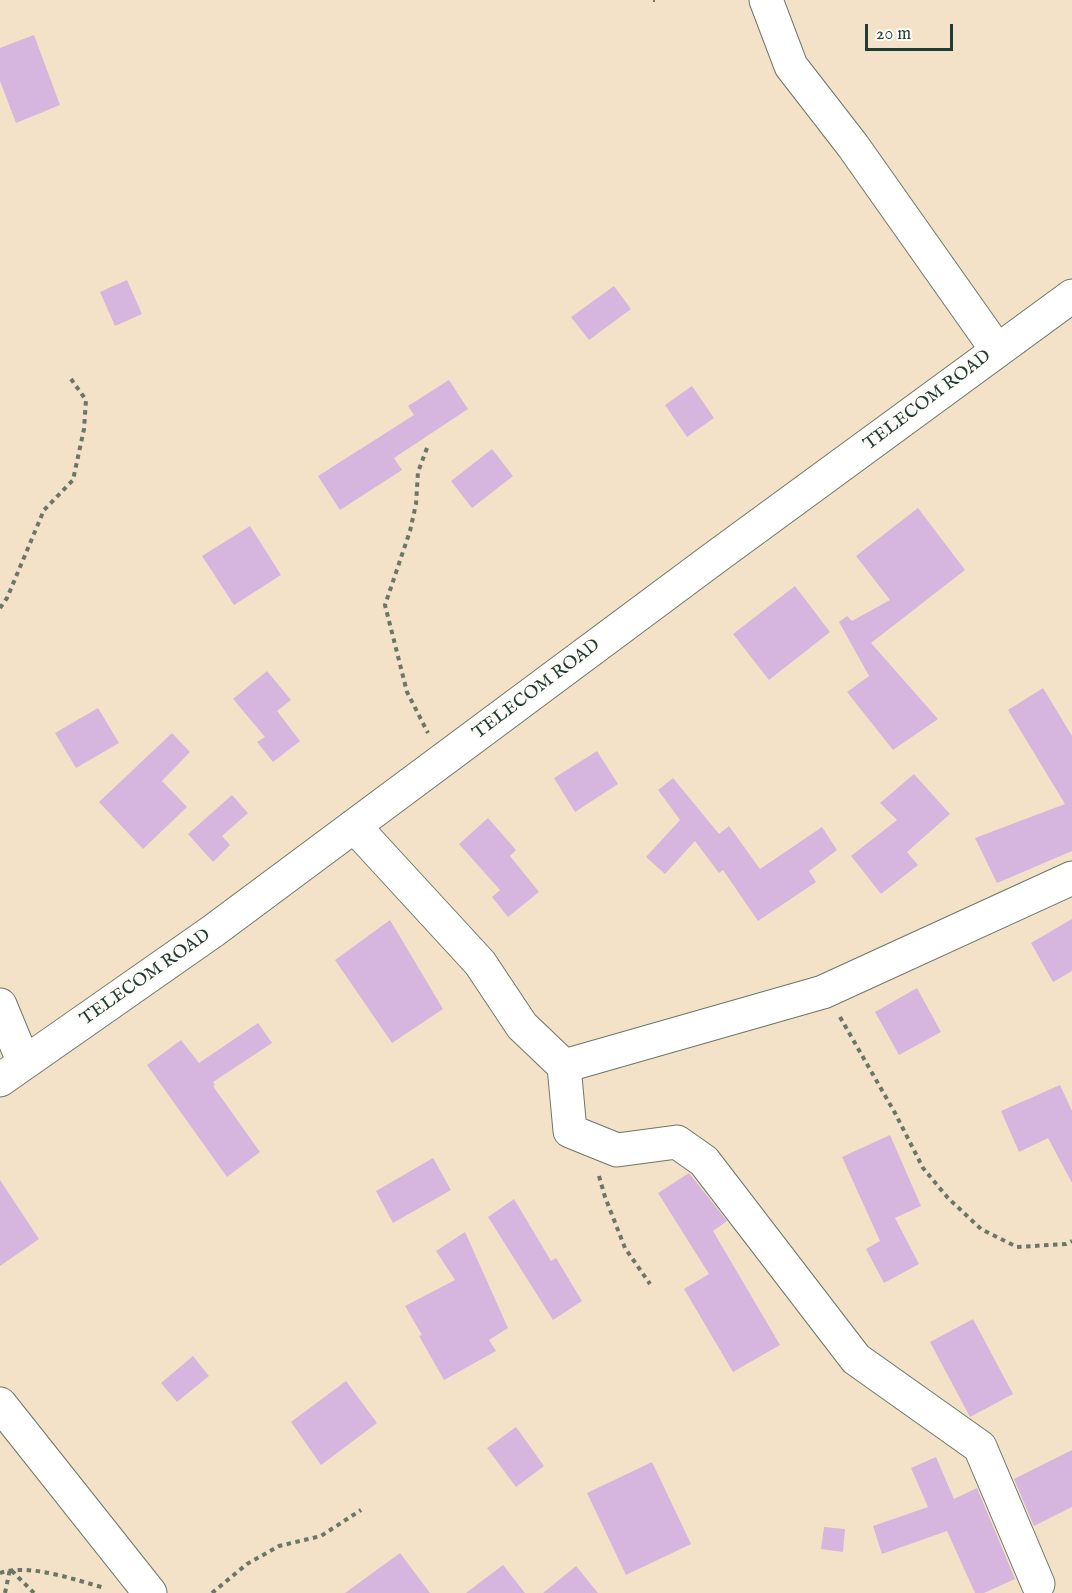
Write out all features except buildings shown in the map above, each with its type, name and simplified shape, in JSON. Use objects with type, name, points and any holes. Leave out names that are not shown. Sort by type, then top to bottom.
[{"type":"street","points":[[766,0],[791,66],[853,146],[997,350]]},
{"type":"street","name":"TELECOM ROAD","points":[[12,1071],[213,931],[1072,296]]},
{"type":"street","points":[[354,826],[480,963],[522,1026],[564,1066],[570,1131],[617,1150],[677,1142],[704,1161],[856,1359],[980,1447],[1038,1584]]},
{"type":"street","points":[[564,1066],[823,992],[1072,878]]},
{"type":"street","points":[[0,1005],[12,1071]]},
{"type":"street","points":[[0,1404],[150,1593]]},
{"type":"path","points":[[0,608],[7,598],[45,510],[73,480],[84,429],[86,400],[71,379]]},
{"type":"path","points":[[427,448],[418,472],[416,504],[410,531],[385,605],[407,692],[441,761]]},
{"type":"path","points":[[823,992],[845,1025],[923,1168],[948,1198],[981,1229],[1017,1247],[1066,1244],[1072,1241]]},
{"type":"path","points":[[597,1170],[625,1248],[650,1284]]},
{"type":"path","points":[[212,1593],[247,1564],[279,1546],[321,1536],[361,1509]]},
{"type":"path","points":[[0,1573],[10,1569],[59,1574],[107,1588]]},
{"type":"path","points":[[5,1593],[10,1569]]},
{"type":"path","points":[[10,1569],[34,1593]]}]
